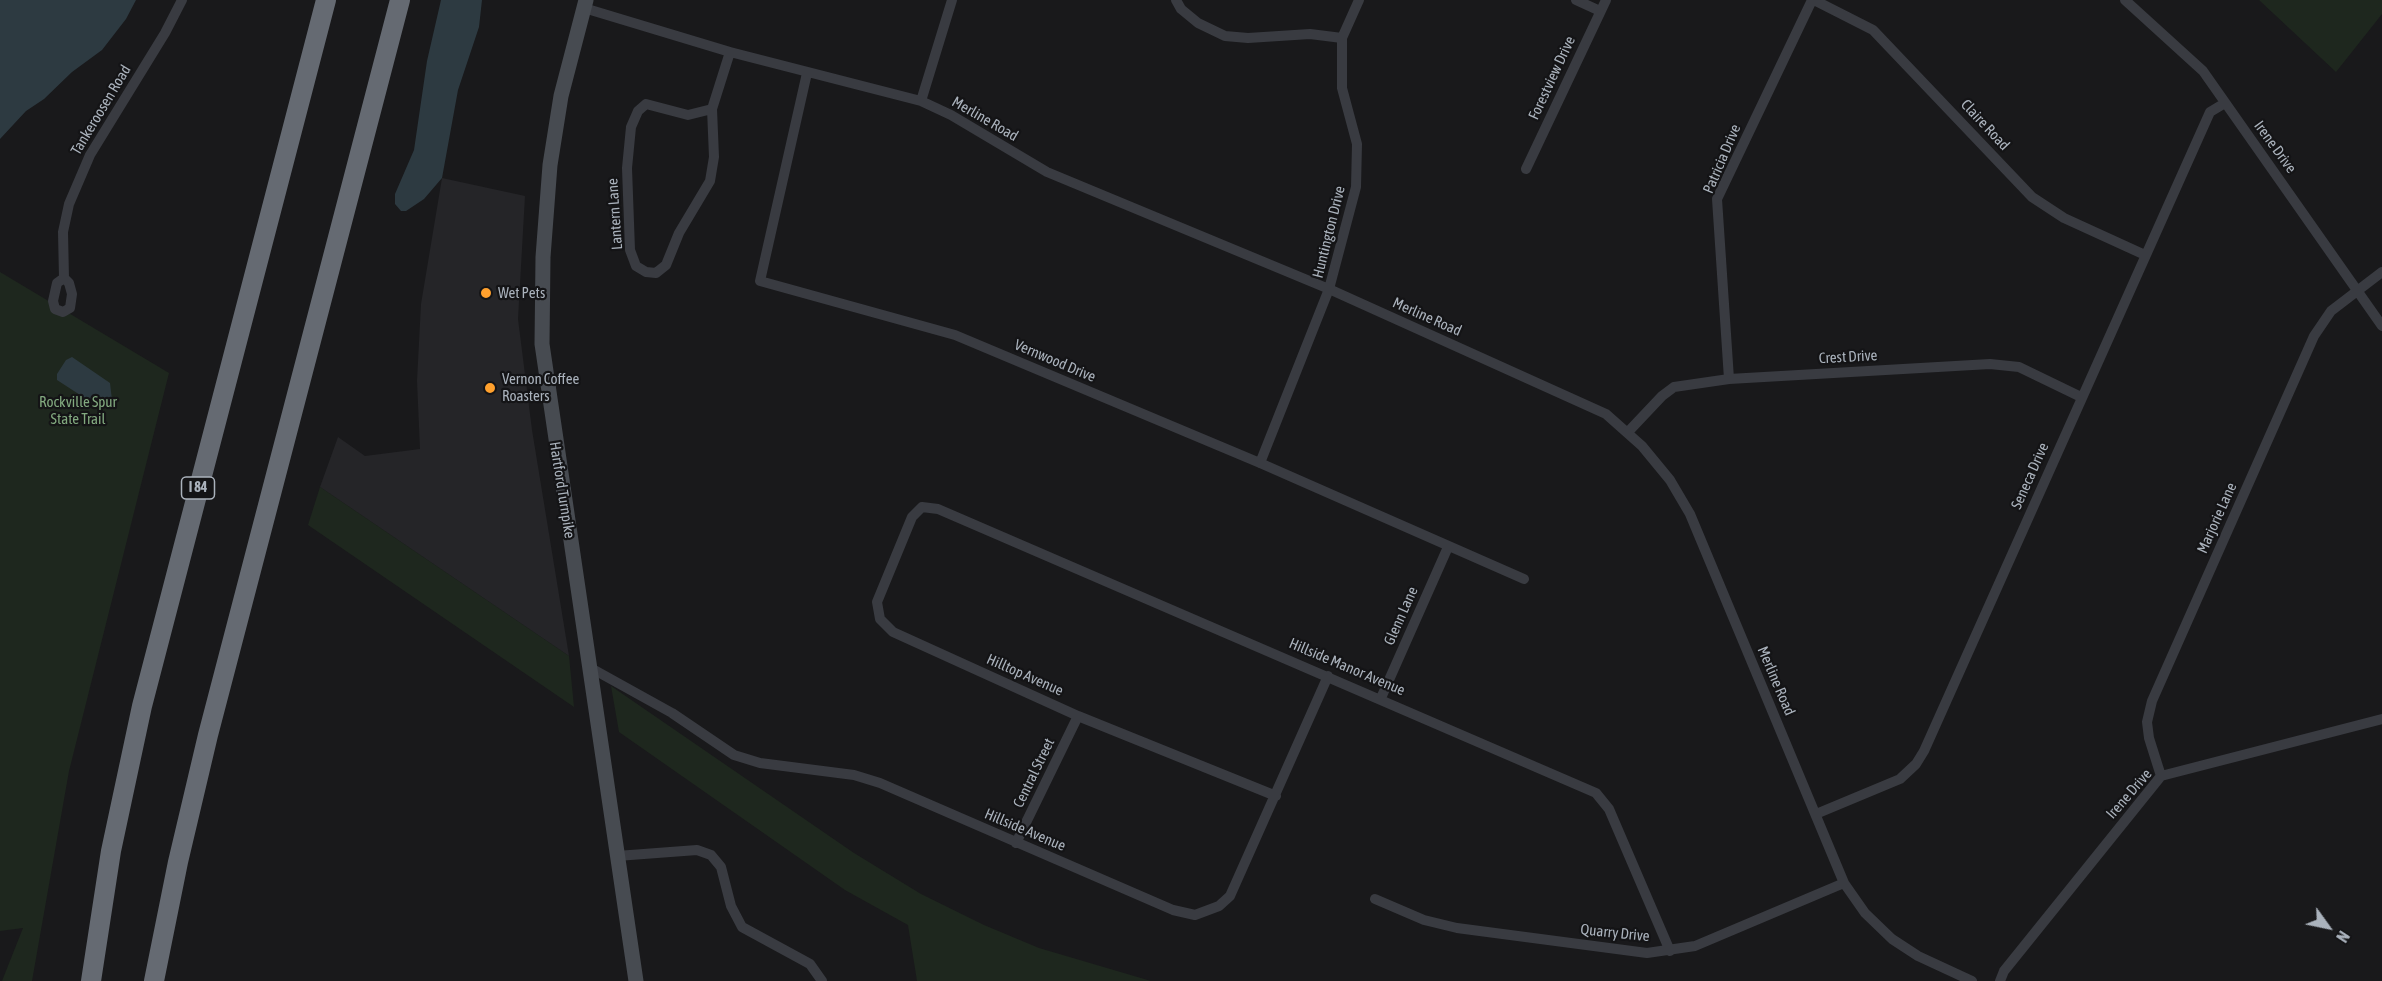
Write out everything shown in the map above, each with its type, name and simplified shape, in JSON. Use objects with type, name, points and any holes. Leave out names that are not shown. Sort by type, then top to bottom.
[{"type":"highway","name":"I 84","points":[[91,981],[111,850],[142,706],[326,0]]},
{"type":"highway","points":[[154,981],[203,757],[400,0]]},
{"type":"main road","name":"Hartford Turnpike","points":[[585,4],[553,139],[545,219],[541,321],[554,436],[636,981]]},
{"type":"street","name":"Tankeroosen Road","points":[[64,278],[63,231],[69,204],[90,155],[165,33],[182,0]]},
{"type":"street","points":[[921,101],[952,0]]},
{"type":"street","points":[[1176,0],[1181,9],[1197,24],[1225,36],[1248,38],[1310,34],[1342,38]]},
{"type":"street","name":"Huntington Drive","points":[[1260,463],[1329,290],[1356,187],[1357,144],[1342,88],[1342,38],[1359,0]]},
{"type":"street","points":[[1576,0],[1600,11]]},
{"type":"street","name":"Forestview Drive","points":[[1526,169],[1606,0]]},
{"type":"street","name":"Claire Road","points":[[1813,0],[1873,30],[2032,197],[2056,214],[2145,255]]},
{"type":"street","name":"Patricia Drive","points":[[1729,379],[1718,199],[1813,0]]},
{"type":"street","name":"Irene Drive","points":[[2125,0],[2203,71],[2382,326]]},
{"type":"street","name":"Merline Road","points":[[585,4],[730,52],[807,74],[921,101],[951,115],[1047,172],[1329,290],[1606,414],[1628,432],[1670,480],[1690,514],[1844,883],[1865,913],[1892,939],[1918,956],[1972,981]]},
{"type":"street","name":"Lantern Lane","points":[[712,109],[688,115],[646,104],[638,111],[631,127],[627,168],[630,250],[636,266],[646,272],[656,273],[666,265],[679,233],[710,181],[714,157],[712,109],[730,52]]},
{"type":"street","name":"Vernwood Drive","points":[[807,74],[760,281],[955,335],[1260,463],[1524,579]]},
{"type":"street","name":"Seneca Drive","points":[[1816,814],[1900,779],[1916,764],[1932,733],[2210,112],[2225,103]]},
{"type":"street","name":"Marjorie Lane","points":[[2161,776],[2149,738],[2147,722],[2152,701],[2314,336],[2331,311],[2382,272]]},
{"type":"street","name":"Crest Drive","points":[[1628,432],[1662,396],[1674,387],[1729,379],[1990,364],[2019,367],[2081,397]]},
{"type":"street","name":"Hillside Manor Avenue","points":[[922,507],[938,509],[1381,698],[1596,793],[1608,809],[1670,951]]},
{"type":"street","name":"Hilltop Avenue","points":[[922,507],[912,517],[877,602],[880,619],[893,632],[1078,716],[1276,796]]},
{"type":"street","name":"Glenn Lane","points":[[1381,698],[1448,547]]},
{"type":"street","name":"Hillside Avenue","points":[[590,667],[672,713],[734,755],[760,763],[854,775],[880,783],[1173,910],[1195,915],[1219,906],[1230,896],[1328,676]]},
{"type":"street","name":"Central Street","points":[[1016,843],[1078,716]]},
{"type":"street","name":"Irene Drive","points":[[2000,981],[2004,971],[2161,776],[2382,719]]},
{"type":"street","points":[[617,856],[688,851],[711,855],[721,867],[731,906],[742,927],[810,964],[822,981]]},
{"type":"street","name":"Quarry Drive","points":[[1375,899],[1424,920],[1458,928],[1647,953],[1695,946],[1844,883]]},
{"type":"shaded area","points":[[0,0],[136,0],[126,19],[102,50],[72,72],[44,99],[26,111],[0,139]]},
{"type":"shaded area","points":[[441,0],[482,0],[479,27],[458,90],[442,178],[424,199],[406,211],[401,211],[395,204],[395,194],[414,150],[427,61]]},
{"type":"shaded area","points":[[442,178],[525,196],[518,319],[532,430],[569,656],[320,487],[338,437],[365,456],[420,449],[417,381],[421,304]]},
{"type":"shaded area","points":[[72,357],[110,383],[112,400],[106,407],[94,404],[57,380],[57,374],[66,360]]},
{"type":"green space","points":[[2259,0],[2382,0],[2382,14],[2336,72]]},
{"type":"green space","name":"Rockville Spur State Trail","points":[[0,272],[169,373],[69,771],[32,981],[2,981],[23,928],[0,931]]},
{"type":"green space","points":[[320,487],[569,656],[574,707],[308,525]]},
{"type":"green space","points":[[611,686],[854,853],[921,894],[984,925],[1039,948],[1151,981],[917,981],[908,925],[845,890],[619,732]]},
{"type":"place","name":"Wet Pets","points":[[486,293]]},
{"type":"place","name":"Vernon Coffee Roasters","points":[[490,388]]}]
